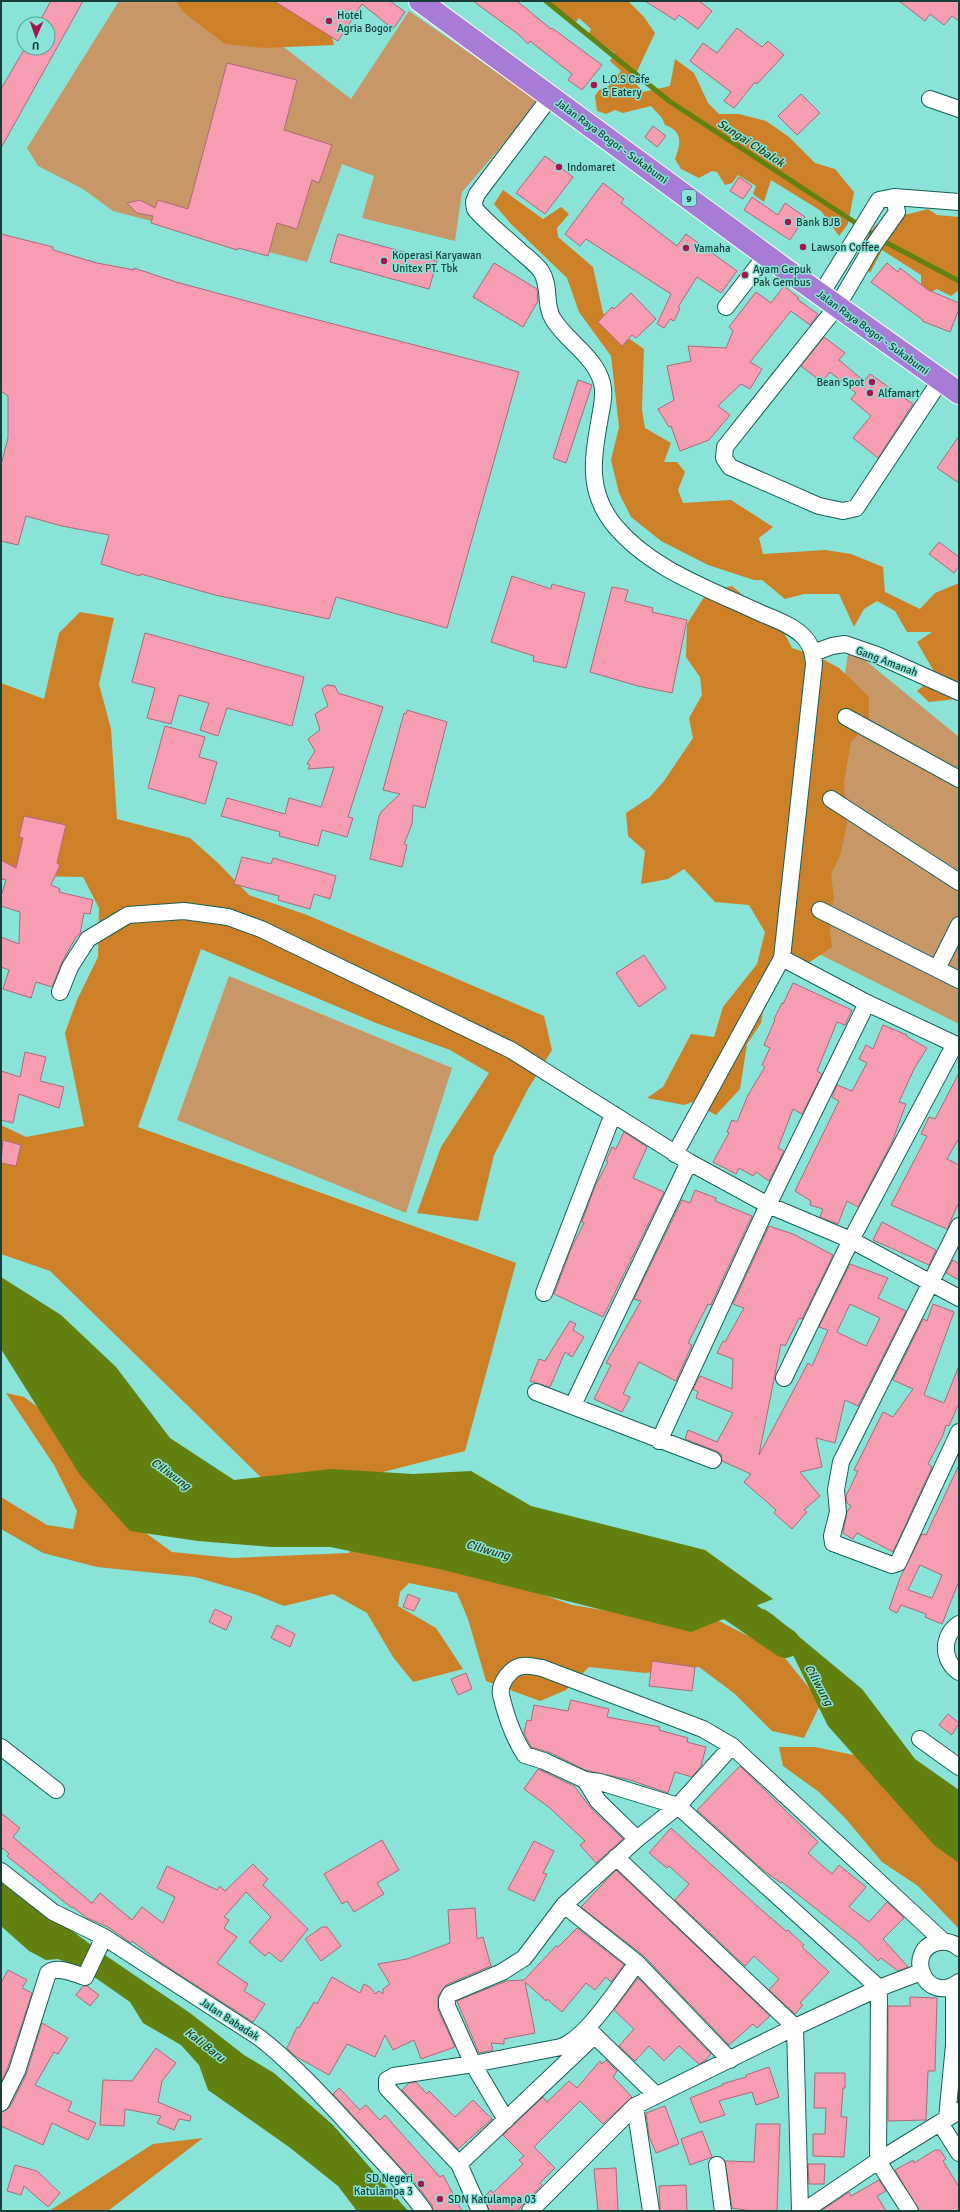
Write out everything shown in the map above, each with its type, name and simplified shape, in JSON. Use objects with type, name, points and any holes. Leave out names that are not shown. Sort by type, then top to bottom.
[{"type":"highway","name":"Jalan Raya Bogor - Sukabumi","points":[[420,1],[940,381],[959,393]]},
{"type":"street","points":[[551,96],[478,194],[474,202],[475,210],[542,272],[547,288],[548,310],[552,319],[592,363],[599,374],[604,393],[592,474],[596,491],[603,508],[630,542],[672,571],[792,628],[809,643],[813,653],[814,664],[782,958],[682,1158],[573,1405]]},
{"type":"street","points":[[930,99],[959,109]]},
{"type":"street","points":[[830,300],[855,240],[890,203],[959,202]]},
{"type":"street","points":[[890,203],[871,249],[830,300],[725,447],[724,458],[730,467],[819,506],[843,511],[856,508],[940,381]]},
{"type":"street","points":[[726,307],[767,254]]},
{"type":"street","name":"Gang Amanah","points":[[813,653],[832,646],[845,644],[891,661],[959,692]]},
{"type":"street","points":[[846,717],[959,779]]},
{"type":"street","points":[[832,798],[959,882]]},
{"type":"street","points":[[820,910],[959,980]]},
{"type":"street","points":[[60,992],[70,967],[88,939],[128,915],[184,911],[228,917],[261,929],[511,1050],[682,1158],[768,1205],[851,1240],[929,1284],[959,1298]]},
{"type":"street","points":[[937,969],[959,925]]},
{"type":"street","points":[[782,958],[867,1003],[957,1045],[851,1240],[784,1378]]},
{"type":"street","points":[[659,1441],[768,1205],[867,1003]]},
{"type":"street","points":[[544,1293],[613,1114]]},
{"type":"street","points":[[959,1226],[841,1462],[836,1490],[838,1512],[832,1536],[833,1543],[892,1565],[898,1563],[959,1432]]},
{"type":"street","points":[[536,1392],[573,1405],[659,1441],[713,1460]]},
{"type":"street","points":[[959,1624],[950,1633],[946,1651],[946,1660],[959,1672]]},
{"type":"street","points":[[910,2211],[878,2161],[879,1988],[678,1806],[600,1782],[585,1780],[544,1761],[525,1755],[515,1739],[501,1694],[505,1678],[513,1670],[523,1666],[542,1668],[704,1729],[732,1746],[942,1942]]},
{"type":"street","points":[[920,1739],[959,1767]]},
{"type":"street","points":[[506,2120],[473,2064],[447,2006],[447,2000],[450,1994],[515,1966],[524,1958],[564,1905],[616,1857],[678,1806],[732,1746]]},
{"type":"street","points":[[1,1747],[56,1790]]},
{"type":"street","points":[[585,1780],[598,1800],[637,1839]]},
{"type":"street","points":[[616,1857],[796,2027],[800,2211]]},
{"type":"street","name":"Jalan Babadak","points":[[1,1871],[53,1912],[104,1937],[260,2038],[280,2054],[318,2090],[398,2179],[424,2211]]},
{"type":"street","points":[[564,1905],[637,1963],[730,2060]]},
{"type":"street","points":[[1,2103],[17,2071],[48,1974],[52,1970],[59,1969],[85,1977],[98,1954],[104,1937]]},
{"type":"street","points":[[959,1948],[950,1943],[935,1943],[924,1951],[920,1965],[921,1972],[928,1983],[934,1986],[947,1988],[956,1983],[956,2047],[949,2117],[959,2153]]},
{"type":"street","points":[[459,2164],[506,2120],[591,2032],[637,1963]]},
{"type":"street","points":[[530,2211],[635,2106],[879,1988],[921,1972]]},
{"type":"street","points":[[480,2211],[459,2164],[386,2088],[387,2080],[394,2076],[473,2064],[561,2047],[591,2032]]},
{"type":"street","points":[[591,2032],[656,2095]]},
{"type":"street","points":[[635,2106],[651,2211]]},
{"type":"street","points":[[814,2208],[878,2161],[949,2117]]},
{"type":"street","points":[[717,2165],[722,2211]]},
{"type":"shaded area","points":[[119,1],[207,1],[255,25],[351,99],[409,11],[540,102],[462,192],[455,241],[362,218],[374,176],[342,164],[307,262],[113,211],[83,189],[38,166],[27,148]]},
{"type":"shaded area","points":[[176,1],[320,1],[324,5],[334,45],[265,48],[225,44],[183,12]]},
{"type":"shaded area","points":[[545,1],[628,1],[644,17],[655,33],[633,80],[643,92],[670,86],[675,59],[694,73],[708,103],[719,114],[739,114],[766,121],[789,137],[815,163],[835,169],[854,192],[848,224],[839,236],[821,211],[771,180],[764,202],[753,194],[756,186],[738,175],[732,183],[725,185],[717,172],[712,171],[699,178],[681,169],[675,159],[679,143],[678,134],[665,125],[662,118],[651,106],[623,113],[615,110],[606,114],[597,111],[595,96],[599,90],[609,86],[621,71],[610,61],[615,53],[589,34],[591,29],[579,18],[576,22]]},
{"type":"shaded area","points":[[503,190],[543,219],[561,207],[569,214],[557,228],[558,237],[593,267],[603,313],[624,335],[644,349],[642,410],[645,428],[671,443],[664,462],[677,462],[685,472],[678,490],[683,503],[731,500],[773,527],[759,538],[763,554],[825,550],[851,554],[883,567],[885,592],[920,609],[935,593],[959,583],[959,686],[957,699],[929,702],[917,691],[936,675],[917,642],[932,632],[907,632],[895,611],[877,601],[864,609],[854,627],[839,594],[804,594],[785,599],[762,580],[754,580],[708,565],[661,541],[631,517],[619,493],[611,460],[619,427],[611,356],[579,312],[567,278],[511,224],[494,204]]},
{"type":"shaded area","points":[[928,209],[937,215],[959,217],[959,290],[951,296],[937,289],[931,292],[921,285],[921,275],[882,250],[870,273],[862,262],[866,239],[874,227],[890,214],[909,214]]},
{"type":"shaded area","points":[[732,586],[782,629],[792,648],[819,657],[839,668],[869,697],[869,723],[851,742],[844,782],[847,824],[841,853],[831,874],[834,898],[829,921],[832,947],[804,966],[785,958],[767,990],[761,1023],[747,1044],[740,1089],[716,1115],[692,1102],[684,1105],[647,1098],[663,1087],[691,1034],[714,1037],[723,1007],[757,964],[765,932],[749,905],[715,902],[684,869],[668,879],[641,884],[645,851],[628,836],[626,813],[650,797],[664,781],[693,738],[689,718],[702,695],[700,677],[686,657],[687,624],[708,591]]},
{"type":"shaded area","points":[[80,612],[114,618],[99,684],[111,729],[117,819],[190,838],[218,863],[249,895],[307,915],[544,1016],[552,1050],[528,1089],[494,1155],[478,1221],[417,1213],[441,1147],[489,1073],[450,1050],[376,1023],[201,949],[138,1127],[516,1263],[465,1451],[282,1498],[50,1271],[1,1254],[1,1125],[26,1137],[84,1126],[65,1033],[77,1000],[98,957],[99,908],[83,877],[27,876],[1,880],[1,683],[44,699],[59,633]]},
{"type":"shaded area","points":[[849,647],[959,737],[959,1024],[817,953],[805,935]]},
{"type":"shaded area","points":[[229,976],[452,1068],[406,1213],[177,1120]]},
{"type":"shaded area","points":[[6,1393],[24,1397],[47,1414],[121,1515],[172,1552],[232,1558],[349,1553],[350,1550],[459,1565],[572,1605],[663,1620],[719,1621],[781,1653],[821,1703],[804,1738],[772,1731],[735,1694],[699,1667],[645,1673],[589,1667],[566,1690],[540,1701],[486,1681],[468,1619],[457,1593],[409,1583],[400,1592],[398,1606],[436,1628],[463,1669],[413,1682],[393,1657],[367,1613],[333,1594],[284,1606],[254,1594],[195,1577],[97,1567],[43,1553],[1,1529],[1,1497],[47,1525],[73,1529],[77,1511],[54,1465]]},
{"type":"shaded area","points":[[779,1747],[815,1747],[868,1758],[959,1832],[959,1929],[918,1886],[882,1862],[846,1819],[819,1792],[783,1766]]},
{"type":"shaded area","points":[[203,2138],[108,2211],[49,2211],[153,2144]]},
{"type":"water","points":[[1,1277],[61,1315],[116,1367],[170,1438],[234,1480],[331,1469],[413,1474],[471,1471],[531,1506],[705,1550],[773,1599],[691,1632],[435,1568],[330,1547],[271,1547],[198,1541],[130,1531],[80,1475],[1,1349]]},
{"type":"water","points":[[764,1609],[862,1689],[915,1759],[959,1790],[959,1863],[935,1846],[828,1726],[793,1655],[744,1625]]},
{"type":"water","points":[[1,1879],[94,1947],[82,1968],[58,1959],[46,1960],[29,1951],[1,1926]]},
{"type":"water","name":"Kali Baru","points":[[102,1953],[190,2013],[244,2055],[274,2073],[333,2125],[408,2211],[357,2211],[338,2186],[289,2147],[208,2090],[199,2065],[181,2045],[143,2023],[130,2002],[90,1974]]},
{"type":"building","points":[[51,1],[83,1],[56,49],[56,16],[43,16]]},
{"type":"building","name":"Hotel Agria Bogor","points":[[274,1],[390,1],[405,12],[393,29],[362,4],[338,41]]},
{"type":"building","points":[[473,1],[517,1],[551,29],[552,28],[602,65],[582,90],[568,80],[572,74],[530,41],[528,44],[518,34]]},
{"type":"building","points":[[645,1],[699,1],[712,11],[698,29],[679,15],[675,20]]},
{"type":"building","points":[[899,1],[959,1],[959,21],[952,16],[944,25],[930,14],[925,21]]},
{"type":"building","points":[[737,28],[762,47],[768,41],[784,55],[757,84],[755,82],[734,108],[724,101],[731,92],[690,61],[703,43],[717,53]]},
{"type":"building","points":[[20,56],[52,56],[1,148],[1,89]]},
{"type":"building","points":[[227,63],[297,80],[284,130],[332,145],[319,183],[312,180],[297,229],[277,223],[268,256],[238,248],[237,250],[151,223],[153,216],[137,213],[127,203],[140,200],[155,208],[158,200],[188,209]]},
{"type":"building","points":[[801,94],[820,113],[797,135],[778,116]]},
{"type":"building","points":[[653,126],[666,136],[657,147],[645,137]]},
{"type":"building","points":[[545,156],[573,177],[545,214],[516,193]]},
{"type":"building","points":[[739,177],[752,186],[743,199],[730,191]]},
{"type":"building","points":[[603,183],[624,199],[621,203],[677,246],[686,234],[737,271],[721,293],[697,277],[678,307],[680,308],[674,321],[670,319],[664,328],[657,324],[671,294],[586,239],[580,246],[565,234]]},
{"type":"building","points":[[752,197],[778,215],[785,203],[805,217],[790,240],[744,210]]},
{"type":"building","points":[[1,234],[53,247],[53,250],[97,263],[134,270],[134,268],[176,282],[519,372],[447,628],[336,597],[329,619],[215,595],[141,574],[140,576],[101,564],[109,535],[62,526],[26,516],[18,545],[1,541],[1,465],[8,438],[8,396],[1,391]]},
{"type":"building","name":"Koperasi Karyawan Unitex PT. Tbk","points":[[338,234],[437,261],[429,289],[330,262]]},
{"type":"building","points":[[494,263],[537,289],[538,301],[523,327],[473,297]]},
{"type":"building","points":[[887,263],[898,272],[900,268],[928,290],[959,303],[959,309],[950,332],[922,321],[923,320],[871,282]]},
{"type":"building","points":[[784,286],[799,298],[797,299],[818,314],[810,325],[791,311],[750,362],[762,369],[750,389],[741,384],[718,406],[730,415],[709,440],[680,451],[671,426],[669,427],[658,409],[674,400],[667,366],[691,361],[688,346],[726,348],[733,331],[729,327],[756,292],[771,303]]},
{"type":"building","points":[[631,293],[656,319],[636,338],[632,335],[622,346],[598,322],[612,307],[614,309]]},
{"type":"building","points":[[824,337],[845,353],[839,360],[864,381],[870,374],[913,404],[878,458],[853,438],[871,416],[851,399],[856,393],[830,372],[822,382],[801,366]]},
{"type":"building","points":[[578,380],[592,385],[566,463],[553,458]]},
{"type":"building","points":[[959,436],[959,483],[937,468]]},
{"type":"building","points":[[939,542],[959,557],[959,566],[954,573],[929,554]]},
{"type":"building","points":[[512,576],[551,589],[552,584],[585,593],[566,668],[533,661],[534,656],[491,642]]},
{"type":"building","points":[[612,587],[628,590],[625,601],[653,608],[652,612],[687,620],[672,693],[638,686],[590,672]]},
{"type":"building","points":[[145,633],[304,677],[292,726],[227,708],[218,736],[200,730],[209,703],[179,695],[171,724],[147,718],[155,688],[132,682]]},
{"type":"building","points":[[327,685],[335,686],[338,693],[383,707],[348,817],[353,818],[347,837],[322,830],[318,846],[279,836],[280,832],[221,816],[227,798],[285,814],[289,798],[321,807],[334,767],[308,769],[310,765],[307,764],[315,751],[308,739],[320,730],[315,714],[328,706],[322,689]]},
{"type":"building","points":[[407,710],[447,722],[425,808],[413,805],[412,824],[404,844],[407,845],[402,867],[370,859],[379,816],[382,811],[400,794],[383,790],[404,713],[406,714]]},
{"type":"building","points":[[165,726],[205,737],[199,757],[217,762],[205,804],[148,788]]},
{"type":"building","points":[[24,816],[66,825],[57,863],[60,865],[51,885],[60,889],[59,892],[93,900],[90,914],[84,913],[80,934],[76,937],[62,962],[52,987],[36,982],[31,998],[3,989],[9,970],[1,967],[1,937],[19,944],[20,912],[1,906],[1,896],[6,880],[1,878],[1,860],[16,868],[23,838],[19,837]]},
{"type":"building","points":[[242,857],[271,864],[273,858],[336,876],[330,899],[314,894],[310,909],[278,900],[279,896],[234,884]]},
{"type":"building","points":[[644,955],[666,988],[639,1007],[616,973]]},
{"type":"building","points":[[793,983],[852,1010],[845,1025],[837,1022],[817,1071],[822,1074],[802,1114],[793,1109],[778,1148],[784,1151],[769,1181],[756,1172],[753,1176],[739,1168],[736,1174],[713,1162],[729,1133],[727,1132],[732,1120],[737,1122],[748,1095],[765,1067],[762,1065],[770,1048],[764,1045],[775,1020],[774,1019]]},
{"type":"building","points":[[883,1025],[907,1035],[907,1037],[927,1048],[914,1069],[899,1102],[906,1104],[892,1142],[858,1207],[847,1201],[838,1224],[820,1217],[823,1209],[810,1205],[811,1201],[795,1191],[839,1101],[832,1097],[837,1085],[852,1091],[867,1063],[859,1059],[866,1045],[873,1049]]},
{"type":"building","points":[[25,1052],[46,1057],[40,1081],[64,1087],[59,1108],[19,1094],[13,1123],[1,1120],[1,1071],[20,1077]]},
{"type":"building","points":[[959,1073],[959,1138],[947,1159],[959,1165],[959,1202],[947,1229],[891,1205],[927,1136],[921,1134],[929,1117],[935,1119]]},
{"type":"building","points":[[624,1132],[647,1147],[633,1178],[664,1192],[603,1317],[554,1294],[571,1249],[584,1223],[582,1222],[595,1186],[608,1162],[606,1161],[612,1147],[616,1149]]},
{"type":"building","points":[[3,1140],[21,1145],[16,1166],[1,1163]]},
{"type":"building","points":[[695,1190],[716,1198],[715,1201],[752,1216],[711,1305],[708,1304],[688,1343],[692,1345],[676,1381],[639,1362],[623,1394],[630,1397],[622,1412],[594,1399],[611,1365],[606,1363],[641,1301],[634,1299],[682,1200],[690,1203]]},
{"type":"building","points":[[882,1222],[936,1250],[929,1265],[873,1240]]},
{"type":"building","points":[[769,1226],[793,1234],[833,1255],[802,1319],[799,1318],[785,1346],[781,1344],[759,1455],[808,1363],[812,1366],[828,1330],[819,1327],[850,1264],[888,1278],[878,1298],[906,1311],[858,1406],[845,1400],[835,1443],[816,1438],[822,1467],[800,1472],[820,1496],[804,1510],[807,1512],[792,1529],[774,1513],[776,1510],[744,1482],[751,1474],[722,1461],[721,1454],[716,1451],[685,1439],[688,1430],[717,1442],[733,1413],[696,1398],[698,1392],[693,1389],[700,1376],[732,1389],[733,1359],[717,1353],[723,1341],[725,1342],[744,1308],[733,1304]],"holes":[[[850,1304],[880,1318],[866,1346],[837,1332]]]},
{"type":"building","points":[[953,1260],[959,1264],[959,1280],[946,1273]]},
{"type":"building","points":[[933,1304],[954,1312],[924,1395],[944,1403],[958,1368],[959,1403],[949,1426],[946,1425],[943,1435],[928,1464],[932,1467],[893,1552],[857,1533],[853,1539],[843,1533],[847,1512],[851,1506],[847,1503],[846,1496],[858,1471],[854,1470],[883,1412],[893,1417],[913,1389],[893,1380],[923,1319],[927,1321]]},
{"type":"building","points":[[570,1321],[576,1324],[573,1330],[584,1337],[572,1357],[565,1352],[550,1387],[530,1381],[539,1359],[545,1361]]},
{"type":"building","points":[[959,1465],[959,1581],[942,1624],[925,1617],[926,1614],[901,1605],[897,1613],[889,1609],[900,1578],[922,1534],[926,1535]],"holes":[[[920,1565],[942,1575],[932,1598],[908,1590]]]},
{"type":"building","points":[[408,1594],[420,1599],[414,1611],[403,1607]]},
{"type":"building","points":[[215,1609],[232,1617],[226,1630],[209,1622]]},
{"type":"building","points":[[277,1625],[295,1634],[290,1647],[271,1638]]},
{"type":"building","points":[[652,1661],[695,1667],[692,1691],[649,1686]]},
{"type":"building","points":[[466,1673],[472,1689],[458,1695],[451,1679]]},
{"type":"building","points":[[571,1700],[609,1709],[607,1717],[660,1727],[659,1730],[688,1738],[687,1742],[706,1747],[701,1766],[692,1777],[675,1772],[668,1793],[630,1780],[585,1770],[551,1753],[531,1747],[524,1733],[527,1720],[531,1721],[534,1705],[568,1711]]},
{"type":"building","points":[[948,1714],[959,1723],[952,1735],[939,1725]]},
{"type":"building","points":[[740,1766],[818,1842],[808,1853],[832,1874],[839,1865],[866,1887],[849,1907],[869,1922],[887,1902],[904,1918],[883,1939],[908,1967],[898,1971],[881,1958],[878,1961],[857,1941],[782,1882],[781,1883],[763,1870],[697,1810]]},
{"type":"building","points":[[538,1769],[574,1786],[591,1808],[623,1839],[596,1863],[580,1845],[585,1841],[550,1808],[524,1789]]},
{"type":"building","points":[[1,1813],[20,1828],[13,1837],[92,1903],[100,1893],[132,1920],[142,1907],[163,1923],[175,1897],[157,1888],[167,1866],[217,1890],[220,1886],[225,1891],[253,1864],[268,1879],[263,1885],[308,1929],[281,1962],[269,1952],[265,1956],[249,1942],[271,1917],[246,1892],[224,1917],[229,1920],[224,1928],[237,1937],[217,1963],[248,1984],[244,1991],[265,2004],[253,2022],[163,1964],[132,1941],[131,1943],[108,1927],[87,1918],[73,1907],[72,1908],[7,1856],[9,1854],[3,1848],[1,1851]]},
{"type":"building","points":[[671,1828],[756,1905],[786,1931],[788,1930],[804,1945],[802,1947],[829,1972],[800,2003],[803,2005],[795,2014],[769,1990],[779,1979],[754,1956],[745,1966],[675,1900],[689,1884],[669,1866],[667,1868],[649,1853]]},
{"type":"building","points":[[382,1840],[399,1870],[377,1883],[384,1894],[354,1912],[347,1901],[342,1904],[324,1874]]},
{"type":"building","points":[[534,1841],[554,1851],[543,1873],[547,1874],[534,1901],[508,1889]]},
{"type":"building","points":[[616,1870],[770,2016],[757,2028],[753,2024],[729,2045],[644,1956],[581,1907]]},
{"type":"building","points":[[475,1908],[477,1939],[483,1937],[491,1966],[446,1985],[438,1996],[438,2010],[455,2047],[421,2059],[414,2040],[393,2050],[385,2035],[375,2057],[347,2044],[329,2075],[295,2056],[287,2048],[297,2027],[299,2028],[314,2002],[317,2004],[332,1977],[360,1993],[364,1984],[371,1988],[375,1994],[379,1991],[383,1994],[383,1989],[390,1984],[378,1964],[407,1959],[450,1943],[448,1910]]},
{"type":"building","points":[[322,1927],[327,1927],[341,1946],[321,1961],[305,1939]]},
{"type":"building","points":[[577,1928],[624,1965],[611,1982],[606,1977],[595,1990],[586,1983],[562,2012],[547,1999],[546,2001],[525,1982],[535,2033],[504,2039],[504,2044],[491,2043],[493,2050],[479,2053],[457,2001],[506,1981],[524,1980],[556,1946],[558,1947]]},
{"type":"building","points":[[8,1970],[27,1980],[22,1988],[32,1993],[8,2067],[1,2082],[1,1983]]},
{"type":"building","points":[[638,1978],[711,2054],[705,2061],[699,2064],[679,2046],[664,2061],[649,2046],[635,2061],[619,2046],[634,2029],[614,2010]]},
{"type":"building","points":[[83,1986],[87,1986],[99,1995],[90,2006],[76,1995]]},
{"type":"building","points":[[910,1997],[937,1998],[935,2071],[928,2071],[926,2120],[888,2121],[888,2006],[910,2006]]},
{"type":"building","points":[[42,2023],[68,2038],[58,2054],[54,2052],[35,2085],[72,2102],[68,2111],[96,2123],[88,2140],[52,2123],[43,2145],[1,2126],[1,2112],[10,2107],[26,2075]]},
{"type":"building","points":[[156,2048],[176,2063],[162,2081],[158,2102],[191,2116],[190,2121],[179,2119],[174,2130],[157,2123],[161,2116],[125,2109],[124,2126],[100,2125],[103,2080],[132,2081]]},
{"type":"building","points":[[606,2060],[617,2071],[613,2077],[632,2097],[603,2124],[580,2101],[534,2147],[555,2168],[540,2183],[542,2185],[517,2211],[489,2211],[484,2197],[491,2190],[493,2193],[523,2164],[519,2160],[524,2156],[503,2135],[543,2097],[547,2102],[569,2081],[577,2088],[600,2061],[602,2064]]},
{"type":"building","points":[[769,2067],[779,2097],[756,2105],[752,2092],[719,2101],[725,2115],[700,2123],[690,2098],[723,2085],[722,2084],[746,2077],[746,2075]]},
{"type":"building","points":[[815,2073],[845,2073],[845,2088],[843,2088],[841,2117],[847,2117],[844,2157],[813,2156],[813,2134],[825,2134],[826,2108],[814,2108]]},
{"type":"building","points":[[416,2082],[427,2094],[429,2091],[455,2117],[473,2100],[492,2119],[458,2149],[402,2090],[409,2083]]},
{"type":"building","points":[[339,2088],[360,2110],[366,2105],[380,2120],[385,2115],[440,2177],[443,2175],[462,2211],[433,2211],[432,2205],[416,2184],[333,2094]]},
{"type":"building","points":[[665,2106],[679,2144],[656,2153],[649,2136],[646,2113]]},
{"type":"building","points":[[756,2124],[780,2124],[777,2211],[752,2211],[732,2208],[725,2161],[754,2162]]},
{"type":"building","points":[[702,2131],[712,2157],[690,2165],[681,2139]]},
{"type":"building","points":[[935,2150],[940,2150],[946,2159],[943,2161],[959,2187],[959,2211],[919,2211],[895,2170],[913,2160],[914,2163]]},
{"type":"building","points":[[808,2164],[825,2164],[824,2184],[809,2184]]},
{"type":"building","points":[[15,2165],[37,2171],[60,2193],[48,2207],[24,2186],[21,2195],[7,2191]]},
{"type":"building","points":[[616,2168],[618,2211],[598,2211],[594,2169]]},
{"type":"building","points":[[879,2180],[886,2191],[877,2196],[886,2211],[821,2211],[849,2192],[851,2196]]},
{"type":"building","points":[[686,2185],[687,2211],[660,2211],[659,2186]]},
{"type":"waterway","name":"Sungai Cibalok","points":[[546,1],[669,101],[885,242],[959,281]]},
{"type":"waterway","name":"Ciliwung","points":[[701,1602],[730,1605],[785,1643]]},
{"type":"place","name":"Hotel Agria Bogor","points":[[329,21]]},
{"type":"place","name":"L.O.S Cafe & Eatery","points":[[594,85]]},
{"type":"place","name":"Indomaret","points":[[559,167]]},
{"type":"place","name":"Bank BJB","points":[[788,222]]},
{"type":"place","name":"Lawson Coffee","points":[[803,247]]},
{"type":"place","name":"Yamaha","points":[[686,248]]},
{"type":"place","name":"Koperasi Karyawan Unitex PT. Tbk","points":[[384,261]]},
{"type":"place","name":"Ayam Gepuk Pak Gembus","points":[[745,275]]},
{"type":"place","name":"Bean Spot","points":[[872,382]]},
{"type":"place","name":"Alfamart","points":[[870,393]]},
{"type":"place","name":"SD Negeri Katulampa 3","points":[[421,2184]]},
{"type":"place","name":"SDN Katulampa 03","points":[[440,2199]]}]
